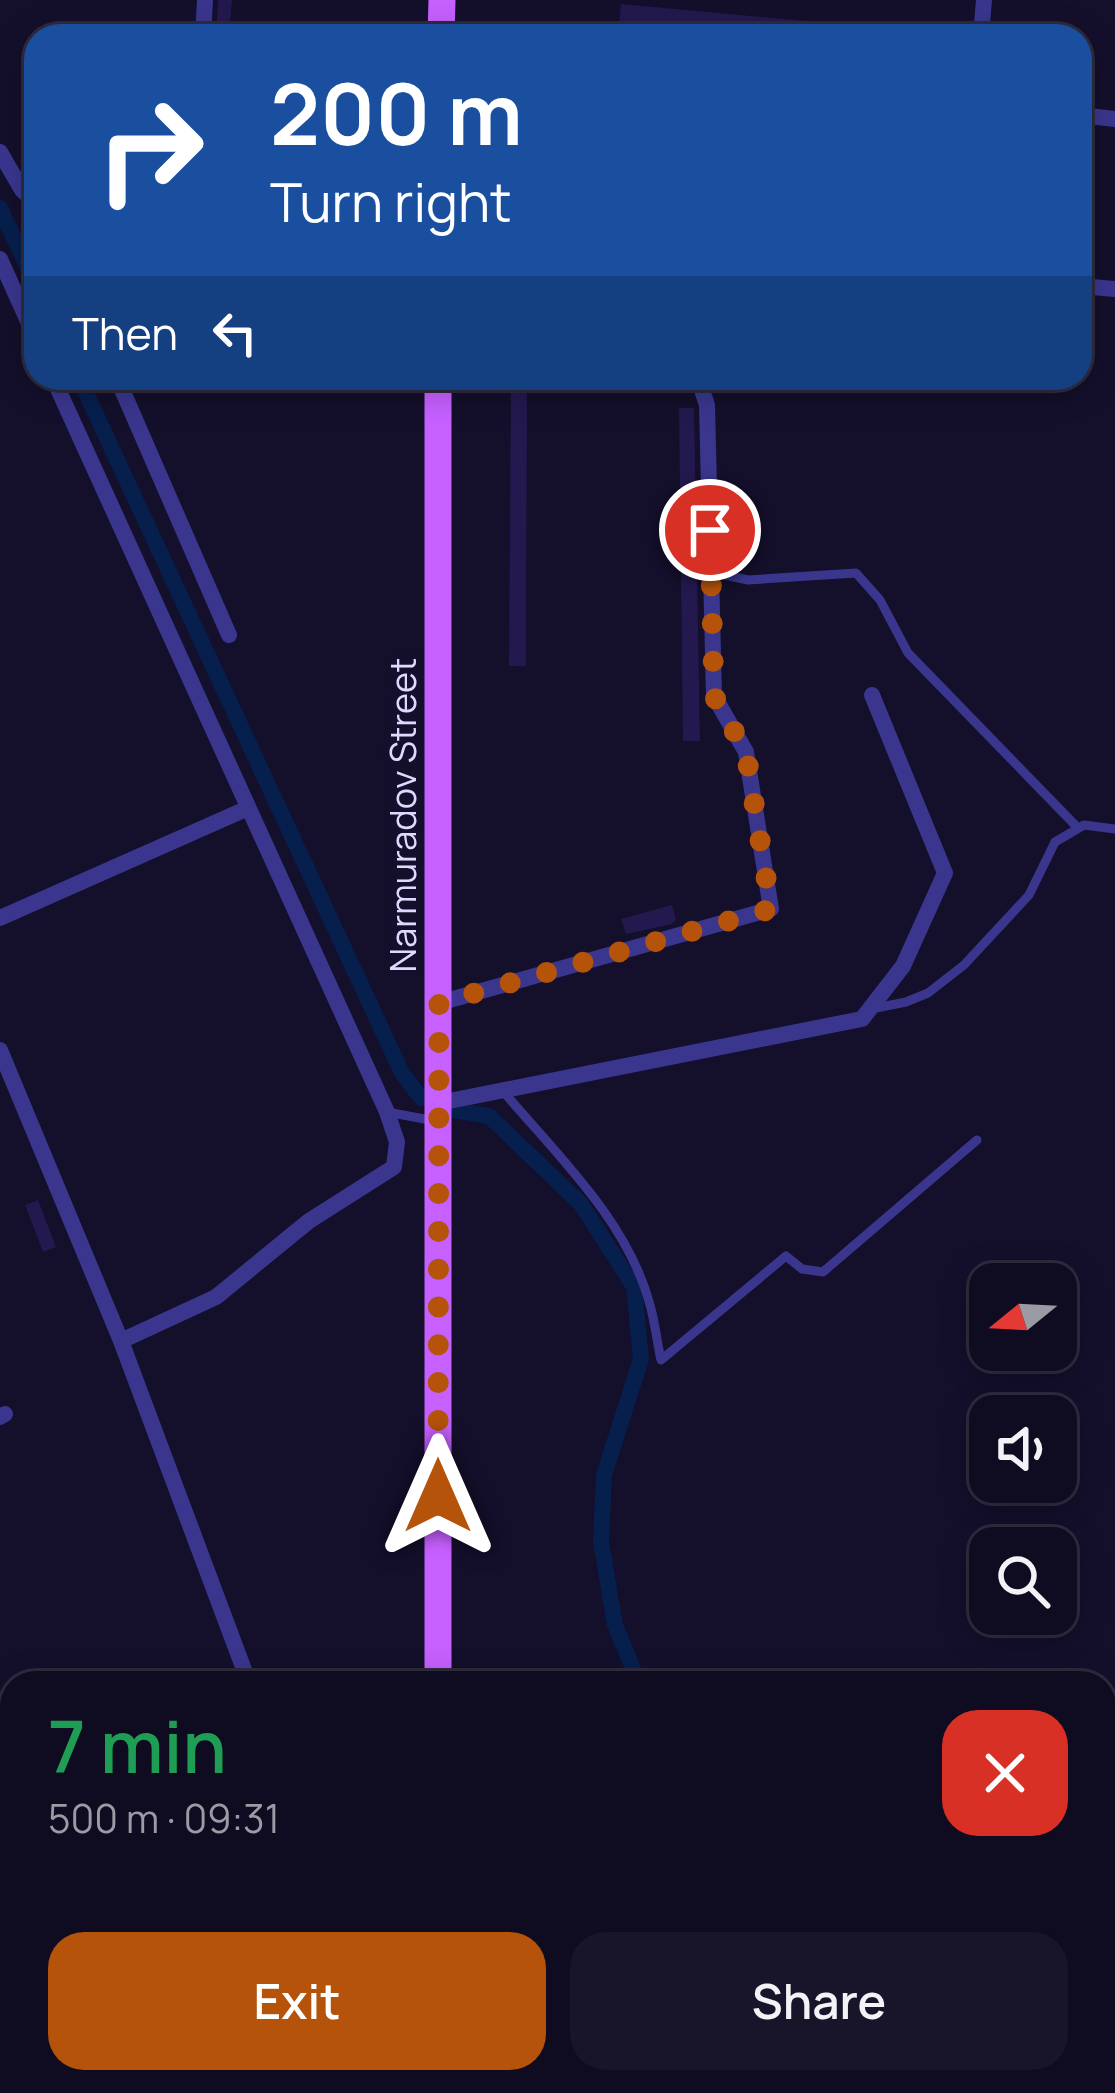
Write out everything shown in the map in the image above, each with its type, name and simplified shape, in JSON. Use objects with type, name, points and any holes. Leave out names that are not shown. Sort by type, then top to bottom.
[{"type":"main road","name":"Narmuradov Street","points":[[438,390],[438,1671]]},
{"type":"street","points":[[0,152],[24,192]]},
{"type":"street","points":[[0,259],[24,312]]},
{"type":"street","points":[[58,390],[397,1142],[394,1167],[309,1221],[216,1298],[122,1341]]},
{"type":"street","points":[[122,390],[230,635]]},
{"type":"street","points":[[439,1003],[771,909],[746,752],[714,696],[707,405],[702,390]]},
{"type":"street","points":[[439,1112],[502,1090],[862,1019],[903,966],[944,873],[872,694]]},
{"type":"street","points":[[0,918],[246,809]]},
{"type":"street","points":[[0,1049],[122,1341],[245,1671]]},
{"type":"lane","points":[[711,572],[748,580],[856,573],[880,600],[908,653],[1078,828]]},
{"type":"lane","points":[[869,1010],[928,993],[964,965],[1029,896],[1055,842],[1084,825],[1115,829]]},
{"type":"lane","points":[[502,1090],[595,1199],[622,1243],[650,1301],[661,1360],[786,1256],[802,1269],[823,1272],[977,1140]]},
{"type":"lane","points":[[387,1112],[439,1112]]},
{"type":"building","points":[[218,0],[232,0],[230,24],[217,24]]},
{"type":"building","points":[[621,4],[837,24],[619,24]]},
{"type":"building","points":[[511,390],[527,390],[526,666],[509,666]]},
{"type":"building","points":[[679,408],[694,408],[700,741],[683,741]]},
{"type":"building","points":[[672,905],[676,919],[672,924],[626,934],[621,919]]},
{"type":"building","points":[[38,1200],[56,1247],[43,1252],[25,1205]]},
{"type":"waterway","points":[[0,208],[24,259]]},
{"type":"waterway","points":[[85,390],[402,1073],[421,1098]]},
{"type":"waterway","points":[[453,1110],[489,1116],[581,1204],[634,1287],[641,1359],[604,1475],[601,1541],[615,1625],[634,1671]]},
{"type":"route","points":[[438,1496],[439,1003],[771,909],[746,752],[714,696],[710,530]]}]
